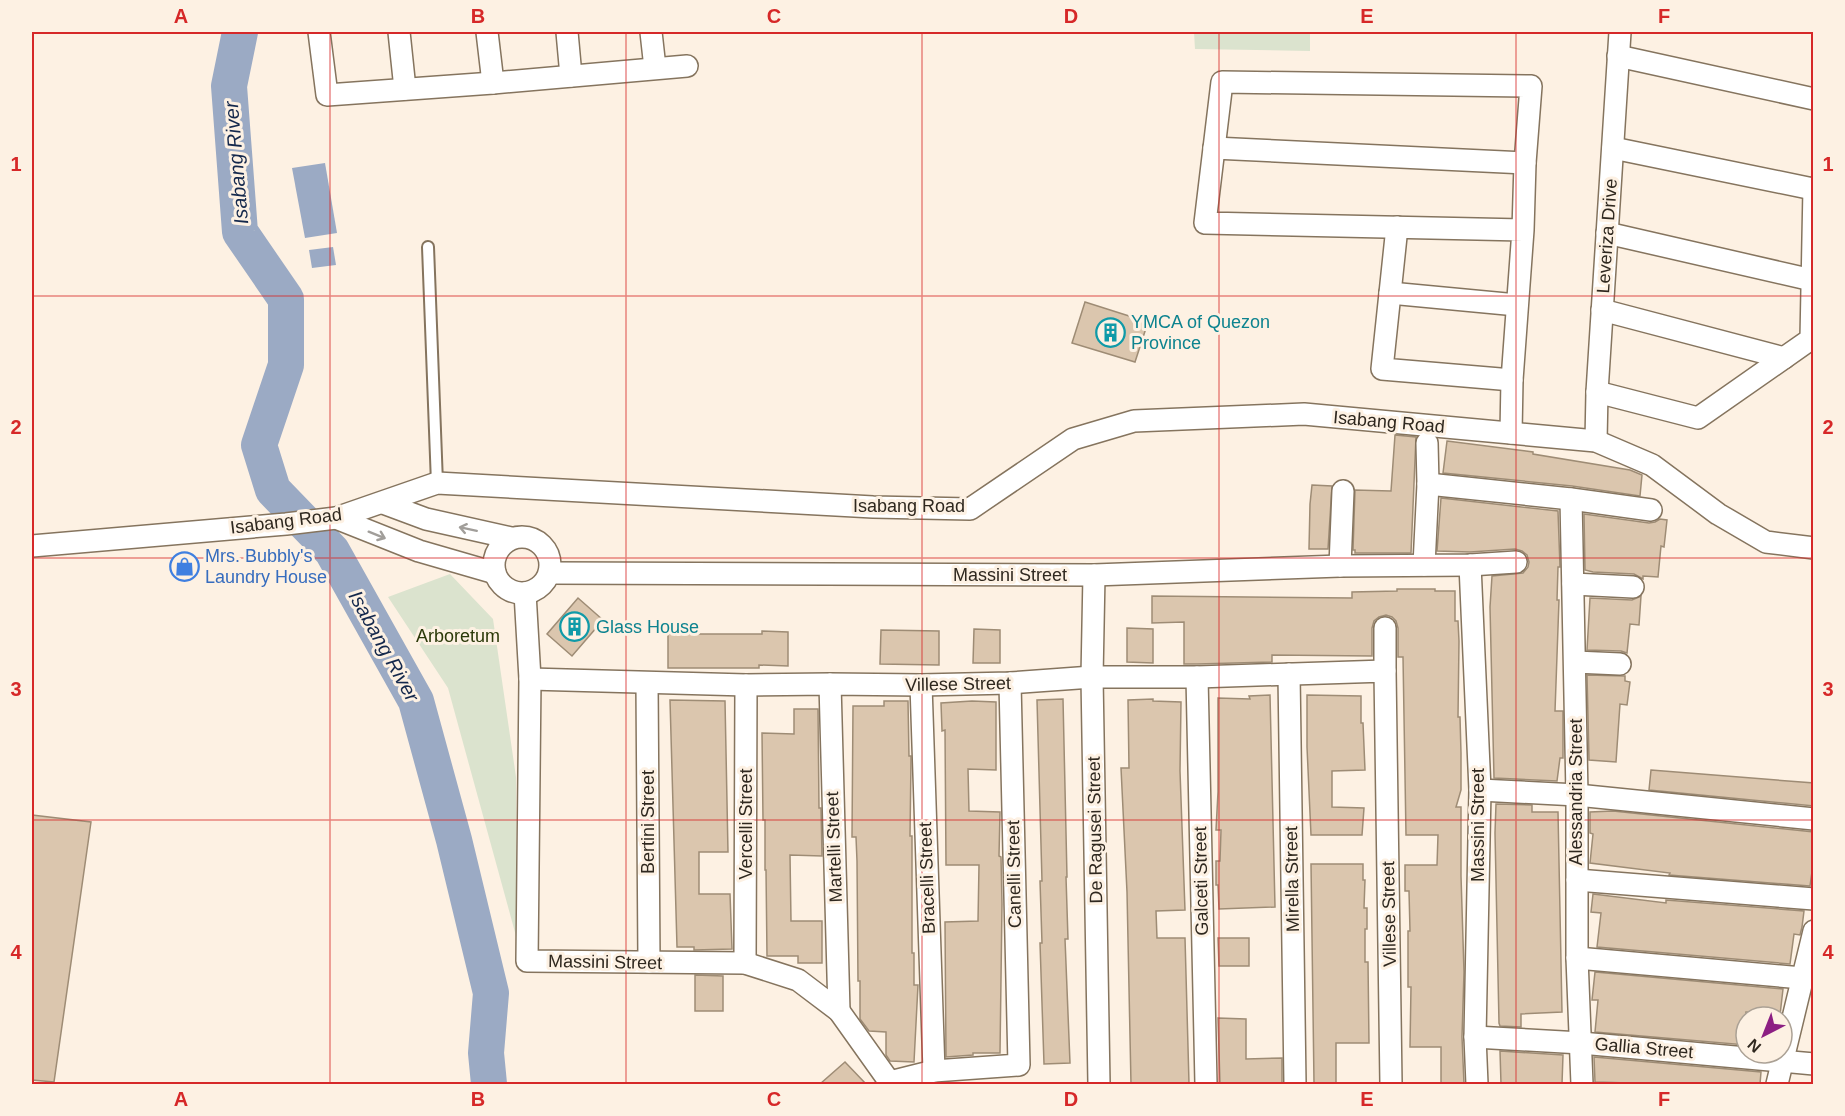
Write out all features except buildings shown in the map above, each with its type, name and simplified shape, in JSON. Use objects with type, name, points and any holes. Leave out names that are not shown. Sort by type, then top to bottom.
[{"type":"street","points":[[319,32],[327,95],[687,66]]},
{"type":"street","points":[[399,32],[405,89]]},
{"type":"street","points":[[487,32],[493,83]]},
{"type":"street","points":[[567,32],[571,76]]},
{"type":"street","points":[[651,32],[655,68]]},
{"type":"street","name":"Leveriza Drive","points":[[1596,441],[1597,392],[1620,32]]},
{"type":"street","points":[[1618,56],[1814,99]]},
{"type":"street","points":[[1511,433],[1512,380],[1523,230],[1531,86],[1222,82],[1205,224],[1523,230]]},
{"type":"street","points":[[1214,148],[1525,163]]},
{"type":"street","points":[[1597,392],[1698,418],[1811,339],[1813,189],[1613,148]]},
{"type":"street","points":[[1396,227],[1382,369],[1512,380]]},
{"type":"street","points":[[1607,233],[1812,280]]},
{"type":"street","points":[[1390,293],[1517,305]]},
{"type":"street","points":[[1602,310],[1784,358]]},
{"type":"street","name":"Isabang Road","points":[[32,546],[332,518],[383,503],[437,483],[873,507],[970,509],[1073,439],[1134,421],[1304,414],[1596,441],[1652,465],[1718,514],[1766,542],[1814,548]]},
{"type":"street","points":[[1424,565],[1428,484],[1427,443]]},
{"type":"street","points":[[1428,484],[1651,510]]},
{"type":"street","points":[[1340,566],[1343,491]]},
{"type":"street","name":"Alessandria Street","points":[[1571,499],[1577,795],[1577,958],[1582,1084]]},
{"type":"street","points":[[383,503],[426,519],[511,538]]},
{"type":"street","points":[[332,518],[419,551],[495,573]]},
{"type":"street","points":[[529,537],[538,541],[549,555],[550,573],[541,587],[525,593],[510,591],[495,573],[494,558],[503,543],[511,538],[529,537]]},
{"type":"street","name":"Massini Street","points":[[550,573],[1094,576],[1340,566],[1470,565],[1516,562]]},
{"type":"street","name":"Massini Street","points":[[1470,565],[1480,790],[1475,1037],[1477,1084]]},
{"type":"street","name":"De Ragusei Street","points":[[1094,576],[1092,677],[1099,1084]]},
{"type":"street","points":[[1573,584],[1633,587]]},
{"type":"street","name":"Massini Street","points":[[525,593],[530,679],[527,961],[745,963],[798,980],[839,1011],[891,1083]]},
{"type":"street","name":"Villese Street","points":[[1385,628],[1391,1084]]},
{"type":"street","points":[[1575,662],[1620,664]]},
{"type":"street","name":"Villese Street","points":[[530,679],[747,685],[921,686],[1092,677],[1197,677],[1385,671]]},
{"type":"street","name":"Mirella Street","points":[[1289,674],[1295,1084]]},
{"type":"street","name":"Galceti Street","points":[[1197,677],[1206,1084]]},
{"type":"street","name":"Bertini Street","points":[[647,683],[649,962]]},
{"type":"street","name":"Canelli Street","points":[[934,1071],[1019,1065],[1010,683]]},
{"type":"street","name":"Martelli Street","points":[[830,684],[839,1011]]},
{"type":"street","name":"Vercelli Street","points":[[745,963],[747,685]]},
{"type":"street","name":"Bracelli Street","points":[[921,686],[934,1071]]},
{"type":"street","points":[[1480,790],[1577,795],[1814,819]]},
{"type":"street","points":[[1577,880],[1814,899]]},
{"type":"street","points":[[1794,1015],[1814,931]]},
{"type":"street","points":[[1577,958],[1802,978]]},
{"type":"street","name":"Gallia Street","points":[[1475,1037],[1581,1043],[1734,1057]]},
{"type":"street","name":"Gallia Street","points":[[1794,1062],[1814,1064]]},
{"type":"street","points":[[1777,1084],[1783,1065]]},
{"type":"street","points":[[891,1083],[934,1071]]},
{"type":"lane","points":[[428,247],[437,483]]},
{"type":"green space","points":[[1194,32],[1310,32],[1310,51],[1195,49]]},
{"type":"green space","name":"Arboretum","points":[[450,574],[493,619],[516,777],[516,936],[448,688],[388,597]]},
{"type":"water","points":[[325,163],[337,233],[305,238],[292,168]]},
{"type":"water","points":[[333,247],[336,265],[312,268],[309,250]]},
{"type":"waterway","name":"Isabang River","points":[[240,32],[229,86],[240,232],[286,299],[286,365],[259,445],[273,490],[332,551],[416,701],[454,840],[491,993],[486,1053],[489,1084]]},
{"type":"place","name":"YMCA of Quezon Province","points":[[1110,332]]},
{"type":"place","name":"Mrs. Bubbly's Laundry House","points":[[184,566]]},
{"type":"place","name":"Glass House","points":[[575,627]]}]
